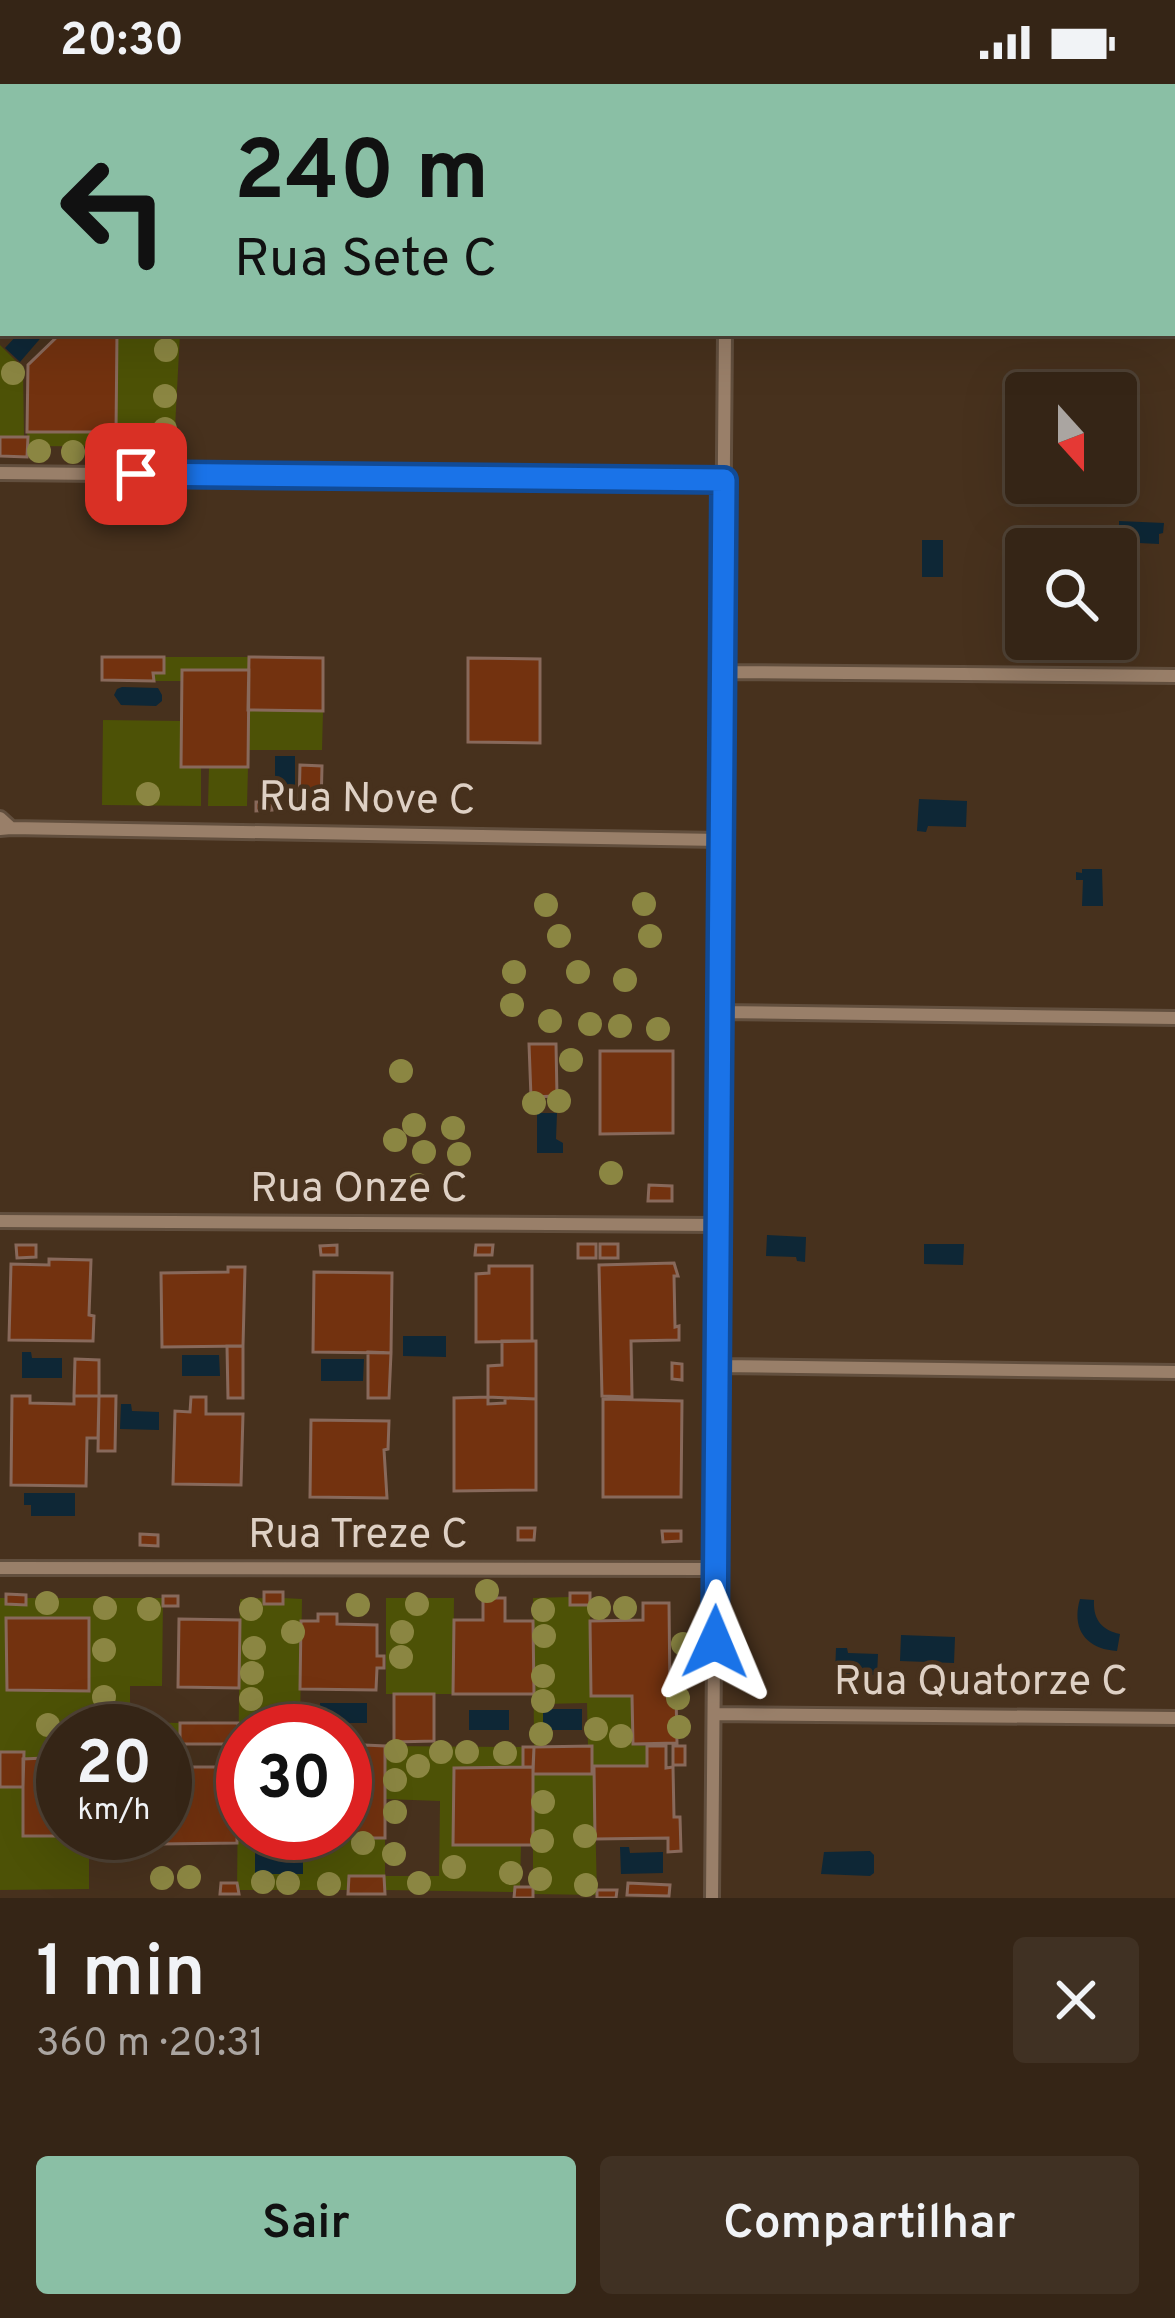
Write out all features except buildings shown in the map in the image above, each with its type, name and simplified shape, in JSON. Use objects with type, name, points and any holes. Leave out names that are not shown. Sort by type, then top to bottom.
[{"type":"street","points":[[712,1898],[725,336]]},
{"type":"street","points":[[0,472],[724,480]]},
{"type":"street","points":[[722,672],[1175,676]]},
{"type":"street","name":"Rua Nove C","points":[[4,825],[722,840]]},
{"type":"street","points":[[719,1012],[1175,1018]]},
{"type":"street","name":"Rua Onze C","points":[[0,1221],[718,1225]]},
{"type":"street","points":[[717,1366],[1175,1372]]},
{"type":"street","name":"Rua Treze C","points":[[0,1568],[716,1569]]},
{"type":"street","name":"Rua Quatorze C","points":[[714,1714],[1175,1718]]},
{"type":"shaded area","points":[[117,336],[180,336],[174,447],[28,446],[27,432],[116,432]]},
{"type":"shaded area","points":[[0,345],[23,368],[24,437],[0,437]]},
{"type":"shaded area","points":[[164,657],[249,657],[249,670],[183,670],[182,681],[154,681],[153,673],[164,672]]},
{"type":"shaded area","points":[[248,710],[323,711],[322,750],[248,750]]},
{"type":"shaded area","points":[[103,720],[182,721],[181,766],[201,767],[201,806],[102,805]]},
{"type":"shaded area","points":[[209,767],[248,767],[247,806],[208,806]]},
{"type":"shaded area","points":[[570,1597],[570,1605],[590,1605],[591,1696],[632,1696],[633,1745],[647,1746],[647,1766],[594,1767],[597,1895],[533,1894],[533,1774],[592,1773],[587,1703],[544,1704],[544,1747],[534,1747],[533,1598]]},
{"type":"shaded area","points":[[0,1598],[163,1598],[162,1686],[130,1686],[130,1704],[36,1704],[36,1758],[23,1759],[23,1752],[0,1752]],"holes":[[[6,1618],[89,1619],[7,1690]]]},
{"type":"shaded area","points":[[264,1598],[264,1604],[282,1604],[283,1598],[302,1599],[300,1704],[239,1704],[240,1599]]},
{"type":"shaded area","points":[[386,1598],[454,1598],[453,1694],[386,1694]]},
{"type":"shaded area","points":[[385,1746],[523,1747],[523,1767],[454,1769],[453,1845],[521,1845],[520,1887],[515,1892],[384,1890],[384,1876],[349,1876],[349,1890],[237,1890],[237,1860],[372,1860],[372,1838],[385,1838],[385,1876],[439,1876],[440,1801],[385,1799]]},
{"type":"shaded area","points":[[0,1787],[23,1787],[24,1836],[36,1836],[36,1860],[89,1860],[89,1889],[0,1890]]},
{"type":"water","points":[[16,336],[42,336],[20,362],[5,348]]},
{"type":"water","points":[[1119,521],[1164,523],[1159,544],[1137,543],[1137,528],[1119,528]]},
{"type":"water","points":[[922,540],[943,540],[943,577],[922,577]]},
{"type":"water","points":[[122,687],[158,688],[162,701],[156,706],[121,705],[114,695]]},
{"type":"water","points":[[275,756],[295,756],[295,798],[275,798]]},
{"type":"water","points":[[919,799],[967,801],[966,827],[928,826],[926,832],[917,831]]},
{"type":"water","points":[[1102,869],[1103,906],[1082,906],[1083,880],[1076,880],[1076,872]]},
{"type":"water","points":[[537,1113],[557,1113],[556,1139],[563,1143],[563,1153],[537,1153]]},
{"type":"water","points":[[767,1235],[806,1237],[805,1262],[766,1256]]},
{"type":"water","points":[[924,1244],[964,1244],[963,1265],[924,1264]]},
{"type":"water","points":[[403,1336],[446,1336],[446,1357],[403,1356]]},
{"type":"water","points":[[22,1352],[31,1352],[32,1358],[62,1358],[62,1378],[22,1378]]},
{"type":"water","points":[[182,1355],[219,1355],[220,1376],[182,1376]]},
{"type":"water","points":[[321,1359],[364,1359],[363,1381],[321,1381]]},
{"type":"water","points":[[121,1404],[131,1404],[132,1411],[159,1412],[159,1430],[120,1429]]},
{"type":"water","points":[[24,1493],[75,1493],[75,1516],[31,1516]]},
{"type":"water","points":[[1080,1599],[1094,1600],[1100,1623],[1120,1634],[1117,1651],[1097,1646],[1084,1636],[1078,1620]]},
{"type":"water","points":[[901,1635],[955,1637],[954,1663],[900,1661]]},
{"type":"water","points":[[836,1648],[878,1654],[877,1675],[835,1674]]},
{"type":"water","points":[[543,1709],[582,1709],[582,1730],[543,1730]]},
{"type":"water","points":[[469,1710],[509,1710],[509,1730],[469,1730]]},
{"type":"water","points":[[620,1847],[629,1847],[630,1853],[663,1852],[663,1873],[621,1874]]},
{"type":"water","points":[[870,1851],[874,1873],[870,1876],[821,1874],[824,1852]]},
{"type":"water","points":[[255,1860],[303,1860],[303,1874],[255,1874]]},
{"type":"route","points":[[136,474],[724,480],[715,1642]]}]
